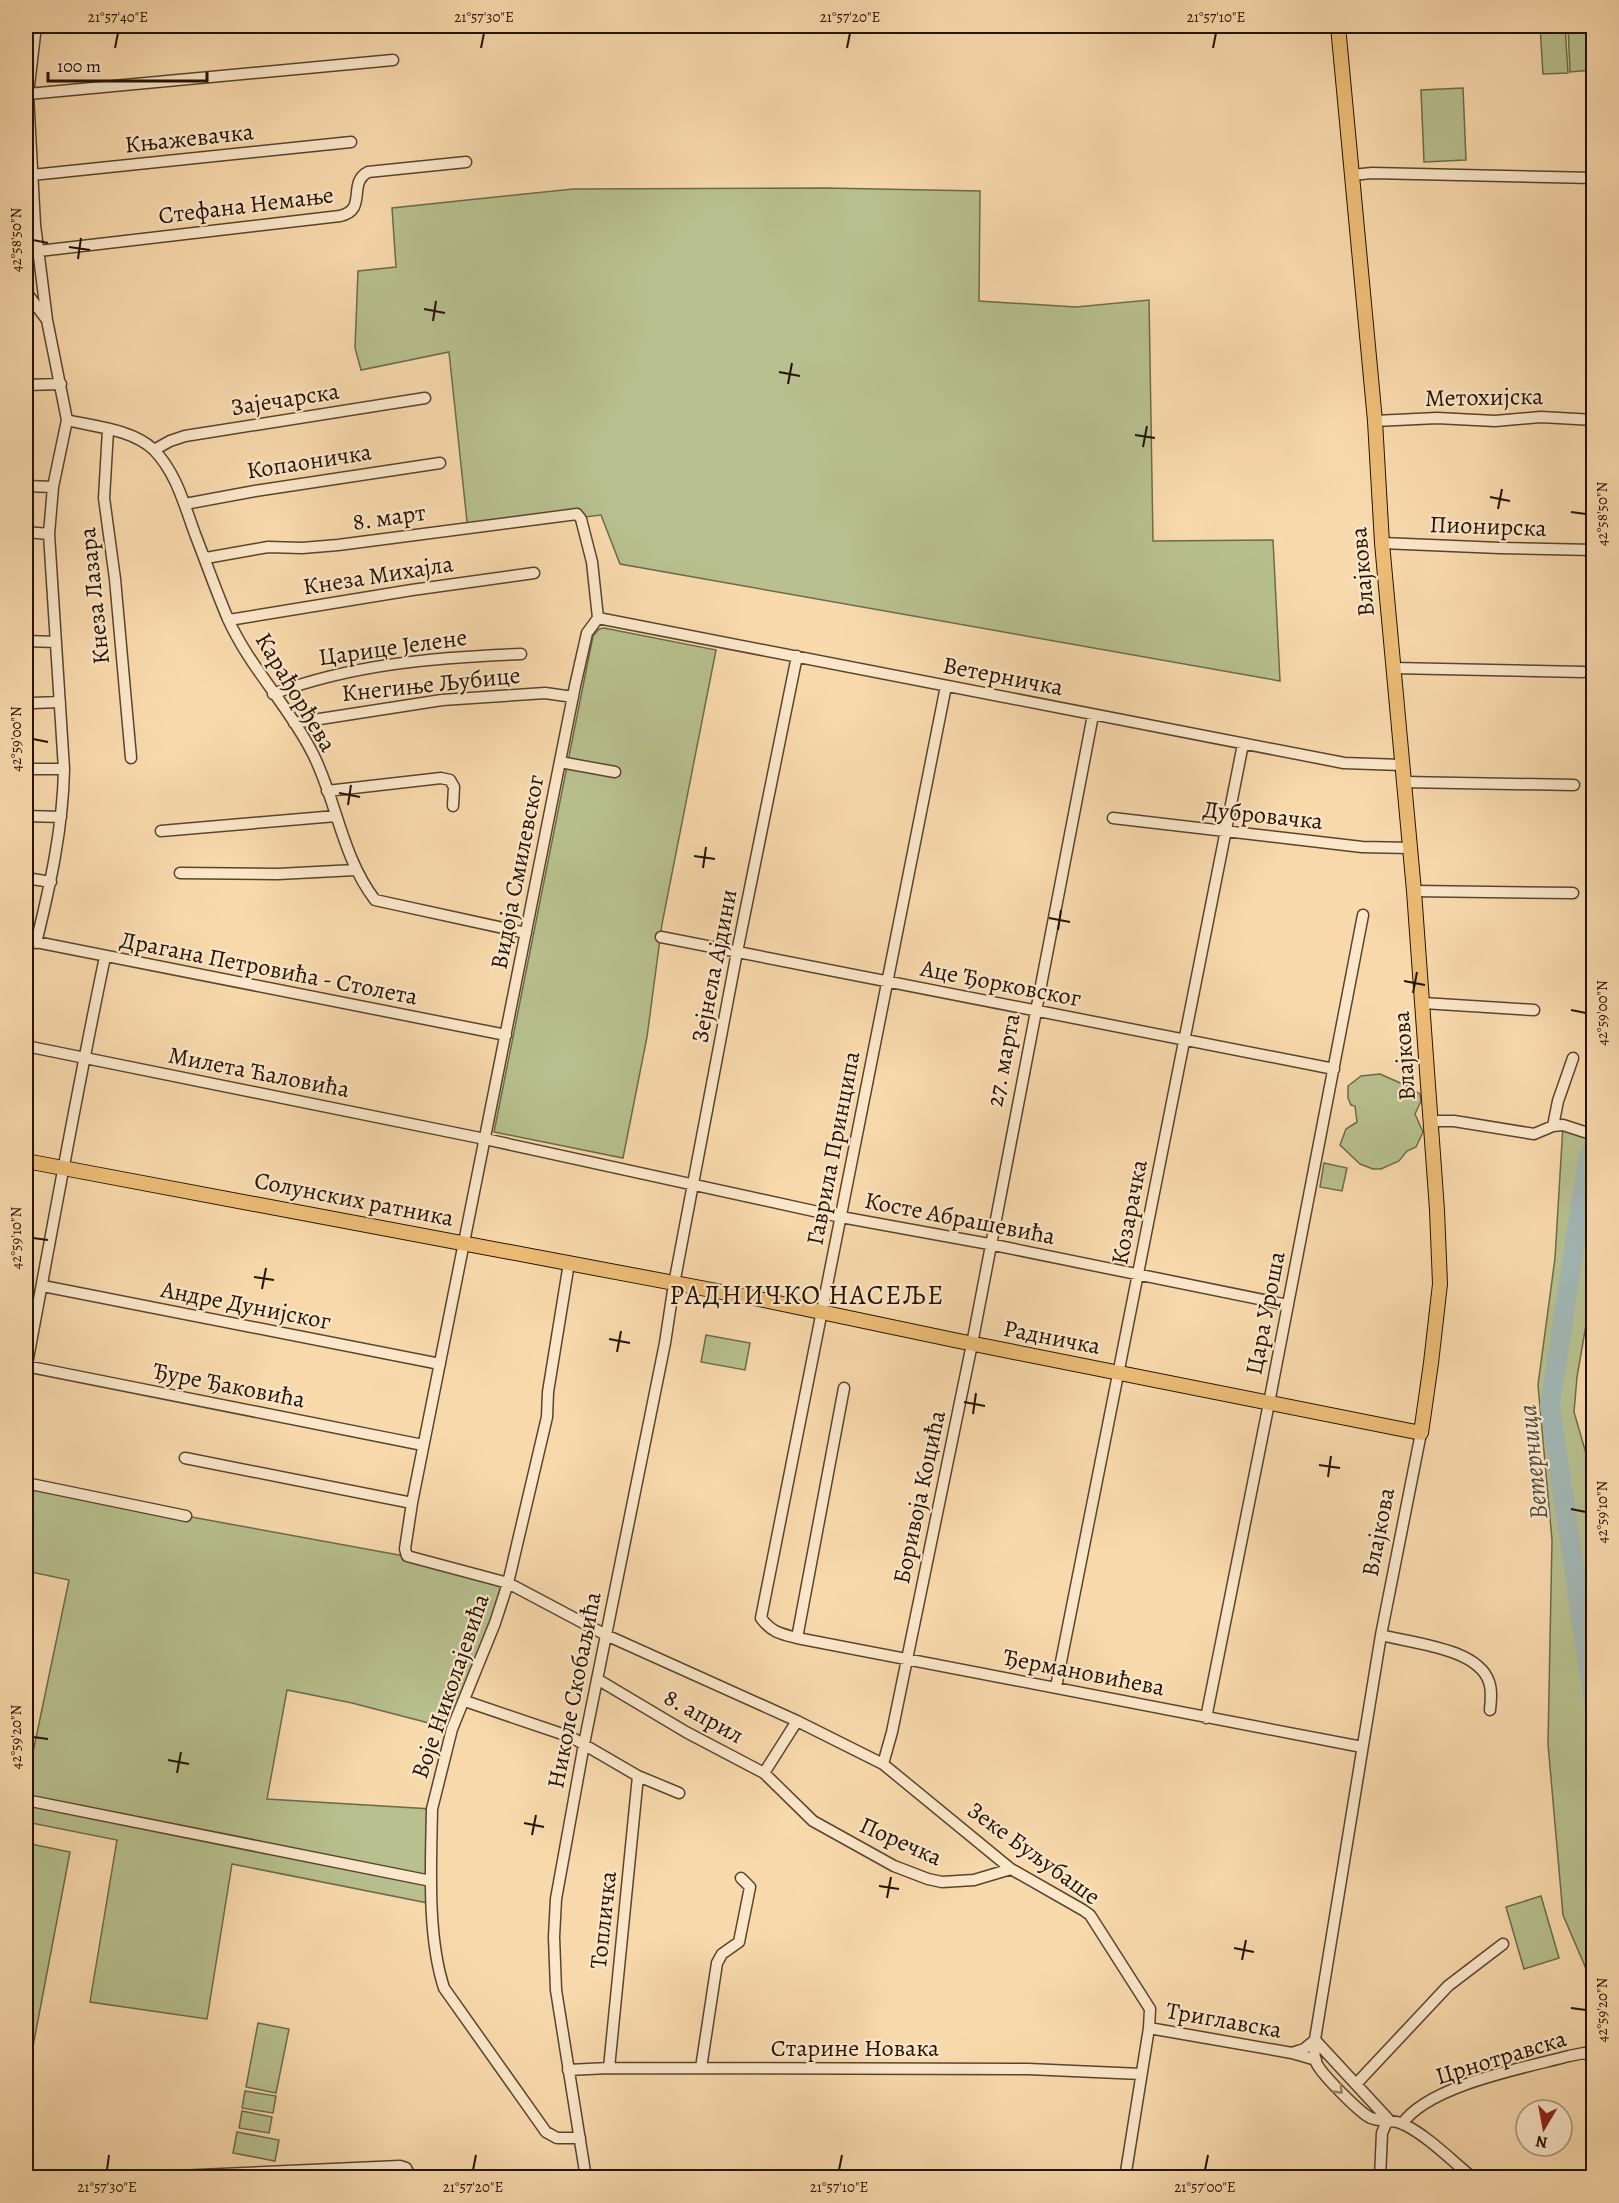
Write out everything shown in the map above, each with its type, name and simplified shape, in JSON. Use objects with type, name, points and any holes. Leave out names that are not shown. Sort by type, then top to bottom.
[{"type":"main road","name":"Влајкова","points":[[1338,26],[1375,421],[1382,543],[1414,891],[1431,1122],[1440,1284],[1421,1433]]},
{"type":"main road","name":"Солунских ратника","points":[[26,1161],[674,1284]]},
{"type":"main road","name":"Радничка","points":[[674,1284],[754,1298],[1118,1374],[1421,1433]]},
{"type":"street","points":[[31,941],[51,882],[61,817],[64,770],[49,534],[53,487],[67,420],[47,320],[32,175],[28,94],[36,26]]},
{"type":"street","points":[[28,94],[393,60]]},
{"type":"street","name":"Књажевачка","points":[[32,175],[351,142]]},
{"type":"street","name":"Стефана Немање","points":[[39,251],[340,216],[354,208],[360,179],[368,172],[466,162]]},
{"type":"street","points":[[1352,175],[1372,173],[1593,178]]},
{"type":"street","points":[[26,292],[47,320]]},
{"type":"street","points":[[26,385],[61,384]]},
{"type":"street","name":"Зајечарска","points":[[154,450],[185,436],[425,398]]},
{"type":"street","name":"Метохијска","points":[[1375,421],[1437,418],[1495,421],[1541,417],[1593,420]]},
{"type":"street","name":"Карађорђева","points":[[67,420],[133,436],[154,450],[166,464],[185,504],[229,620],[260,675],[314,756],[355,870],[375,900],[526,933]]},
{"type":"street","name":"Кнеза Лазара","points":[[108,429],[104,498],[115,579],[131,758]]},
{"type":"street","name":"Копаоничка","points":[[185,504],[255,490],[440,463]]},
{"type":"street","points":[[26,486],[53,487]]},
{"type":"street","name":"8. март","points":[[206,558],[268,548],[338,545],[577,514],[581,519],[592,562],[598,618]]},
{"type":"street","points":[[26,532],[49,534]]},
{"type":"street","name":"Пионирска","points":[[1382,543],[1500,549],[1593,550]]},
{"type":"street","name":"Кнеза Михајла","points":[[229,620],[534,573]]},
{"type":"street","name":"Ветерничка","points":[[598,618],[1344,763],[1401,765]]},
{"type":"street","name":"Видоја Смилевског","points":[[465,1243],[573,697],[587,633],[598,618]]},
{"type":"street","points":[[26,641],[56,642]]},
{"type":"street","name":"Царице Јелене","points":[[273,694],[327,676],[365,669],[474,656],[521,654]]},
{"type":"street","name":"Зејнела Ајдини","points":[[674,1284],[737,952],[797,656]]},
{"type":"street","points":[[1393,668],[1583,672]]},
{"type":"street","name":"Гаврила Принципа","points":[[761,1618],[946,686]]},
{"type":"street","name":"Кнегиње Љубице","points":[[294,723],[441,700],[546,693],[573,697]]},
{"type":"street","points":[[26,706],[33,703],[60,702]]},
{"type":"street","name":"27. марта","points":[[972,1344],[989,1244],[1093,715]]},
{"type":"street","name":"Козарачка","points":[[1056,1688],[1243,744]]},
{"type":"street","points":[[560,762],[615,772]]},
{"type":"street","points":[[26,769],[64,770]]},
{"type":"street","points":[[327,791],[441,778],[450,780],[454,787],[453,806]]},
{"type":"street","points":[[1403,782],[1574,785]]},
{"type":"street","points":[[26,816],[61,817]]},
{"type":"street","points":[[161,831],[336,816]]},
{"type":"street","name":"Дубровачка","points":[[1113,818],[1362,847],[1410,848]]},
{"type":"street","points":[[180,873],[278,874],[355,870]]},
{"type":"street","points":[[26,878],[51,882]]},
{"type":"street","points":[[1414,891],[1573,893]]},
{"type":"street","name":"Цара Уроша","points":[[1206,1718],[1363,915]]},
{"type":"street","name":"Аце Ђорковског","points":[[661,937],[1334,1069]]},
{"type":"street","name":"Драгана Петровића - Столета","points":[[31,941],[506,1035]]},
{"type":"street","points":[[26,1368],[105,957]]},
{"type":"street","points":[[1423,1003],[1534,1010]]},
{"type":"street","name":"Милета Ћаловића","points":[[26,1046],[485,1139]]},
{"type":"street","points":[[1558,1125],[1558,1101],[1573,1058]]},
{"type":"street","points":[[1431,1122],[1454,1121],[1534,1134],[1558,1125],[1593,1135]]},
{"type":"street","name":"Косте Абрашевића","points":[[485,1139],[841,1216],[1288,1305]]},
{"type":"street","points":[[185,1458],[412,1503],[465,1243]]},
{"type":"street","name":"Воје Николајевића","points":[[569,1263],[548,1392],[547,1417],[508,1583],[465,1701],[452,1729],[434,1798],[431,1881],[435,1947],[444,1988],[546,2132],[557,2138],[580,2138]]},
{"type":"street","name":"Николе Скобаљића","points":[[586,2178],[556,1990],[554,1920],[556,1899],[584,1744],[665,1343],[674,1284]]},
{"type":"street","name":"Андре Дунијског","points":[[43,1286],[441,1364]]},
{"type":"street","name":"Боривоја Коцића","points":[[907,1659],[972,1344]]},
{"type":"street","name":"Ђуре Ђаковића","points":[[26,1368],[423,1445]]},
{"type":"street","points":[[797,1638],[844,1388]]},
{"type":"street","name":"Влајкова","points":[[1316,2060],[1316,2040],[1362,1747],[1381,1635],[1421,1433]]},
{"type":"street","points":[[26,1483],[186,1516]]},
{"type":"street","name":"Зеке Буљубаше","points":[[412,1503],[405,1549],[407,1556],[508,1583],[606,1635],[796,1721],[883,1764],[1011,1869],[1071,1901],[1090,1915],[1150,2009],[1125,2178]]},
{"type":"street","name":"Ђермановићева","points":[[761,1618],[768,1628],[797,1638],[1362,1747]]},
{"type":"street","points":[[1381,1635],[1447,1651],[1471,1660],[1488,1678],[1491,1693],[1490,1710]]},
{"type":"street","points":[[883,1764],[907,1659]]},
{"type":"street","name":"8. април","points":[[597,1678],[687,1732],[764,1773],[787,1796]]},
{"type":"street","points":[[465,1701],[571,1737],[638,1776],[679,1793]]},
{"type":"street","points":[[764,1773],[796,1721]]},
{"type":"street","name":"Топличка","points":[[609,2068],[638,1776]]},
{"type":"street","name":"Поречка","points":[[787,1796],[813,1821],[894,1866],[928,1879],[942,1882],[974,1881],[1011,1869]]},
{"type":"street","points":[[26,1800],[431,1881]]},
{"type":"street","points":[[701,2068],[717,1963],[722,1954],[739,1942],[747,1911],[750,1887],[741,1878]]},
{"type":"street","points":[[1357,2084],[1448,1986],[1503,1944]]},
{"type":"street","name":"Триглавска","points":[[1149,2028],[1316,2060]]},
{"type":"street","points":[[1316,2040],[1388,2119]]},
{"type":"street","name":"Триглавска","points":[[1292,2054],[1316,2040]]},
{"type":"street","name":"Црнотравска","points":[[1402,2124],[1417,2107],[1464,2085],[1589,2055]]},
{"type":"street","points":[[1316,2060],[1335,2086],[1370,2118],[1388,2119],[1402,2124],[1419,2134],[1473,2178]]},
{"type":"street","name":"Старине Новака","points":[[568,2070],[609,2068],[1028,2069],[1141,2074]]},
{"type":"street","points":[[1380,2178],[1382,2133],[1388,2119]]},
{"type":"street","points":[[132,2178],[298,2174],[400,2166],[406,2169],[411,2178]]},
{"type":"green space","points":[[1540,26],[1565,26],[1568,73],[1543,74]]},
{"type":"green space","points":[[1568,26],[1592,26],[1593,70],[1570,72]]},
{"type":"green space","points":[[1463,88],[1466,160],[1424,162],[1421,90]]},
{"type":"green space","points":[[826,188],[980,191],[979,301],[1076,307],[1149,300],[1153,541],[1273,540],[1280,681],[620,564],[601,515],[468,531],[449,352],[361,370],[355,348],[358,271],[396,267],[392,208],[573,189]]},
{"type":"green space","points":[[604,628],[716,650],[662,924],[647,1037],[623,1158],[494,1132],[593,636],[599,629]]},
{"type":"green space","points":[[1380,1074],[1420,1094],[1421,1101],[1415,1114],[1423,1132],[1416,1147],[1407,1151],[1399,1161],[1381,1169],[1373,1169],[1360,1164],[1340,1145],[1346,1129],[1357,1122],[1355,1106],[1351,1105],[1348,1098],[1348,1086],[1361,1076]]},
{"type":"green space","points":[[1563,1125],[1594,1135],[1593,1284],[1577,1377],[1574,1412],[1594,1481],[1593,1985],[1563,1915],[1548,1744],[1552,1540],[1538,1385],[1555,1258]]},
{"type":"green space","points":[[1324,1163],[1347,1168],[1342,1191],[1320,1187]]},
{"type":"green space","points":[[706,1335],[750,1343],[745,1370],[701,1362]]},
{"type":"green space","points":[[26,1483],[186,1516],[399,1555],[508,1583],[452,1729],[352,1703],[287,1690],[267,1799],[432,1809],[433,1904],[232,1864],[207,2019],[90,2002],[117,1840],[26,1822],[26,1755],[32,1757],[69,1580],[26,1571]]},
{"type":"green space","points":[[26,1843],[70,1852],[26,2083]]},
{"type":"green space","points":[[1541,1896],[1559,1958],[1524,1969],[1506,1907]]},
{"type":"green space","points":[[258,2023],[289,2029],[276,2093],[246,2087]]},
{"type":"green space","points":[[245,2091],[276,2096],[273,2113],[242,2108]]},
{"type":"green space","points":[[242,2111],[272,2117],[269,2133],[239,2128]]},
{"type":"green space","points":[[237,2132],[279,2140],[275,2161],[233,2153]]},
{"type":"waterway","name":"Ветерница","points":[[1594,1146],[1588,1158],[1550,1406],[1594,1703]]},
{"type":"waterway","name":"Ветерница","points":[[1594,1829],[1594,1841]]},
{"type":"district","name":"РАДНИЧКО НАСЕЉЕ","points":[[807,1295]]}]
